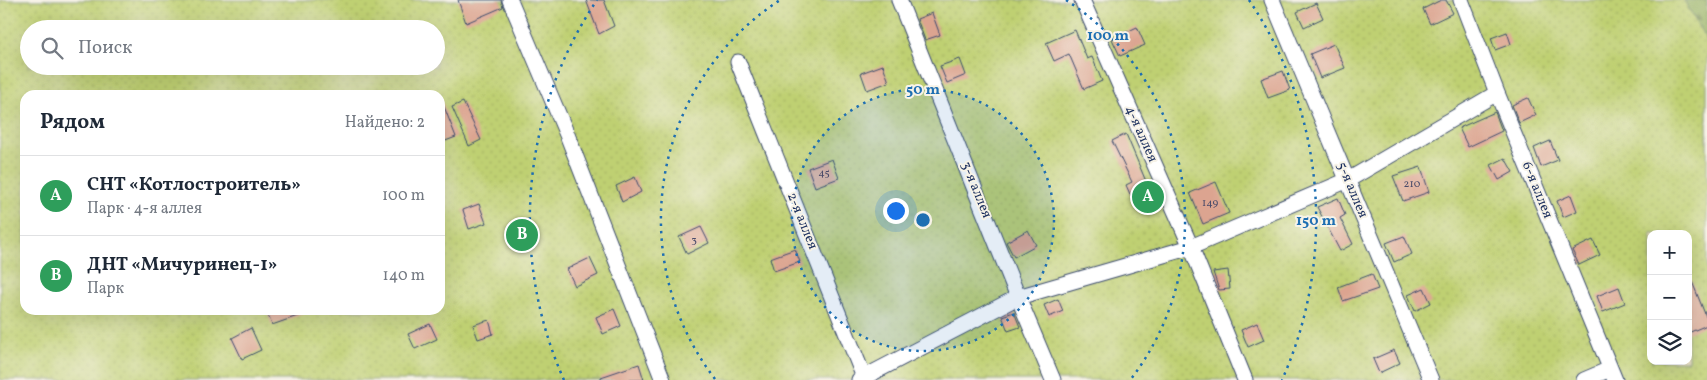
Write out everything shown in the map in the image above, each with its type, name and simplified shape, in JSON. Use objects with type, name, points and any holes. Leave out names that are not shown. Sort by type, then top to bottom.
[{"type":"street","points":[[510,0],[572,146],[663,380]]},
{"type":"street","name":"3-я аллея","points":[[899,0],[1018,297],[1054,380]]},
{"type":"street","name":"4-я аллея","points":[[1082,0],[1191,247],[1245,380]]},
{"type":"street","name":"5-я аллея","points":[[1272,0],[1431,380]]},
{"type":"street","name":"6-я аллея","points":[[1461,0],[1497,93],[1613,374]]},
{"type":"street","name":"2-я аллея","points":[[738,62],[862,379]]},
{"type":"street","points":[[862,379],[1018,297],[1191,247],[1348,180],[1497,93]]},
{"type":"street","points":[[1584,380],[1613,374]]},
{"type":"green space","points":[[0,0],[1684,0],[1707,41],[1707,380],[0,380]]},
{"type":"green space","points":[[1684,0],[1707,0],[1707,41]]},
{"type":"building","points":[[458,0],[501,0],[503,7],[466,23]]},
{"type":"building","points":[[586,0],[604,0],[614,26],[599,34]]},
{"type":"building","points":[[1441,0],[1446,0],[1453,13],[1430,24],[1423,9]]},
{"type":"building","points":[[1316,3],[1323,18],[1304,27],[1297,12]]},
{"type":"building","points":[[932,13],[940,35],[925,40],[917,19]]},
{"type":"building","points":[[1137,27],[1145,45],[1120,56],[1112,39]]},
{"type":"building","points":[[1075,30],[1087,59],[1092,57],[1102,81],[1084,89],[1069,54],[1054,61],[1046,43]]},
{"type":"building","points":[[1507,32],[1511,44],[1495,50],[1491,38]]},
{"type":"building","points":[[1334,44],[1345,68],[1320,78],[1310,54]]},
{"type":"building","points":[[960,59],[966,75],[947,83],[940,66]]},
{"type":"building","points":[[883,65],[889,82],[867,90],[861,73]]},
{"type":"building","points":[[1283,71],[1290,90],[1268,98],[1261,79]]},
{"type":"building","points":[[1528,98],[1536,115],[1519,123],[1512,105]]},
{"type":"building","points":[[463,102],[481,140],[469,146],[452,107]]},
{"type":"building","points":[[445,109],[456,137],[445,141]]},
{"type":"building","points":[[1495,112],[1502,131],[1468,147],[1459,128]]},
{"type":"building","points":[[1126,134],[1153,198],[1142,203],[1139,198],[1133,201],[1126,185],[1132,182],[1112,141]]},
{"type":"building","points":[[1550,141],[1558,160],[1541,167],[1534,148]]},
{"type":"building","points":[[1505,158],[1513,172],[1499,180],[1491,165]]},
{"type":"building","points":[[832,159],[839,178],[815,187],[808,168]]},
{"type":"building","points":[[1421,167],[1429,192],[1403,201],[1393,176]]},
{"type":"building","points":[[635,177],[641,192],[622,202],[616,186]]},
{"type":"building","points":[[1216,182],[1229,213],[1203,224],[1190,193]]},
{"type":"building","points":[[1571,195],[1577,211],[1563,217],[1557,201]]},
{"type":"building","points":[[1338,198],[1345,215],[1340,218],[1353,244],[1340,251],[1317,207]]},
{"type":"building","points":[[479,204],[486,223],[469,229],[463,210]]},
{"type":"building","points":[[701,227],[709,243],[687,254],[679,237]]},
{"type":"building","points":[[1028,230],[1036,245],[1014,257],[1006,242]]},
{"type":"building","points":[[1404,236],[1412,254],[1394,262],[1386,243]]},
{"type":"building","points":[[1593,240],[1600,255],[1579,265],[1572,250]]},
{"type":"building","points":[[795,249],[800,262],[774,271],[770,258]]},
{"type":"building","points":[[590,258],[598,275],[575,286],[567,269]]},
{"type":"building","points":[[1228,270],[1230,289],[1219,290],[1213,272]]},
{"type":"building","points":[[1372,274],[1378,289],[1343,301],[1338,287]]},
{"type":"building","points":[[1692,282],[1707,319],[1707,325],[1692,331]]},
{"type":"building","points":[[1619,287],[1625,303],[1603,312],[1597,296]]},
{"type":"building","points":[[1424,288],[1431,303],[1415,311],[1408,295]]},
{"type":"building","points":[[1058,299],[1063,311],[1049,317],[1044,305]]},
{"type":"building","points":[[614,309],[621,326],[603,334],[596,317]]},
{"type":"building","points":[[1014,312],[1020,327],[1008,331],[1002,316]]},
{"type":"building","points":[[268,315],[300,315],[272,325]]},
{"type":"building","points":[[489,320],[493,334],[478,339],[473,325]]},
{"type":"building","points":[[1257,323],[1264,340],[1248,347],[1241,330]]},
{"type":"building","points":[[430,324],[437,339],[415,349],[408,334]]},
{"type":"building","points":[[251,328],[261,350],[242,359],[232,338]]},
{"type":"building","points":[[1394,350],[1400,363],[1379,373],[1373,359]]},
{"type":"building","points":[[639,364],[644,380],[601,380],[601,377]]},
{"type":"place","name":"СНТ «Котлостроитель»","points":[[1148,197]]},
{"type":"place","name":"ДНТ «Мичуринец-1»","points":[[522,235]]}]
